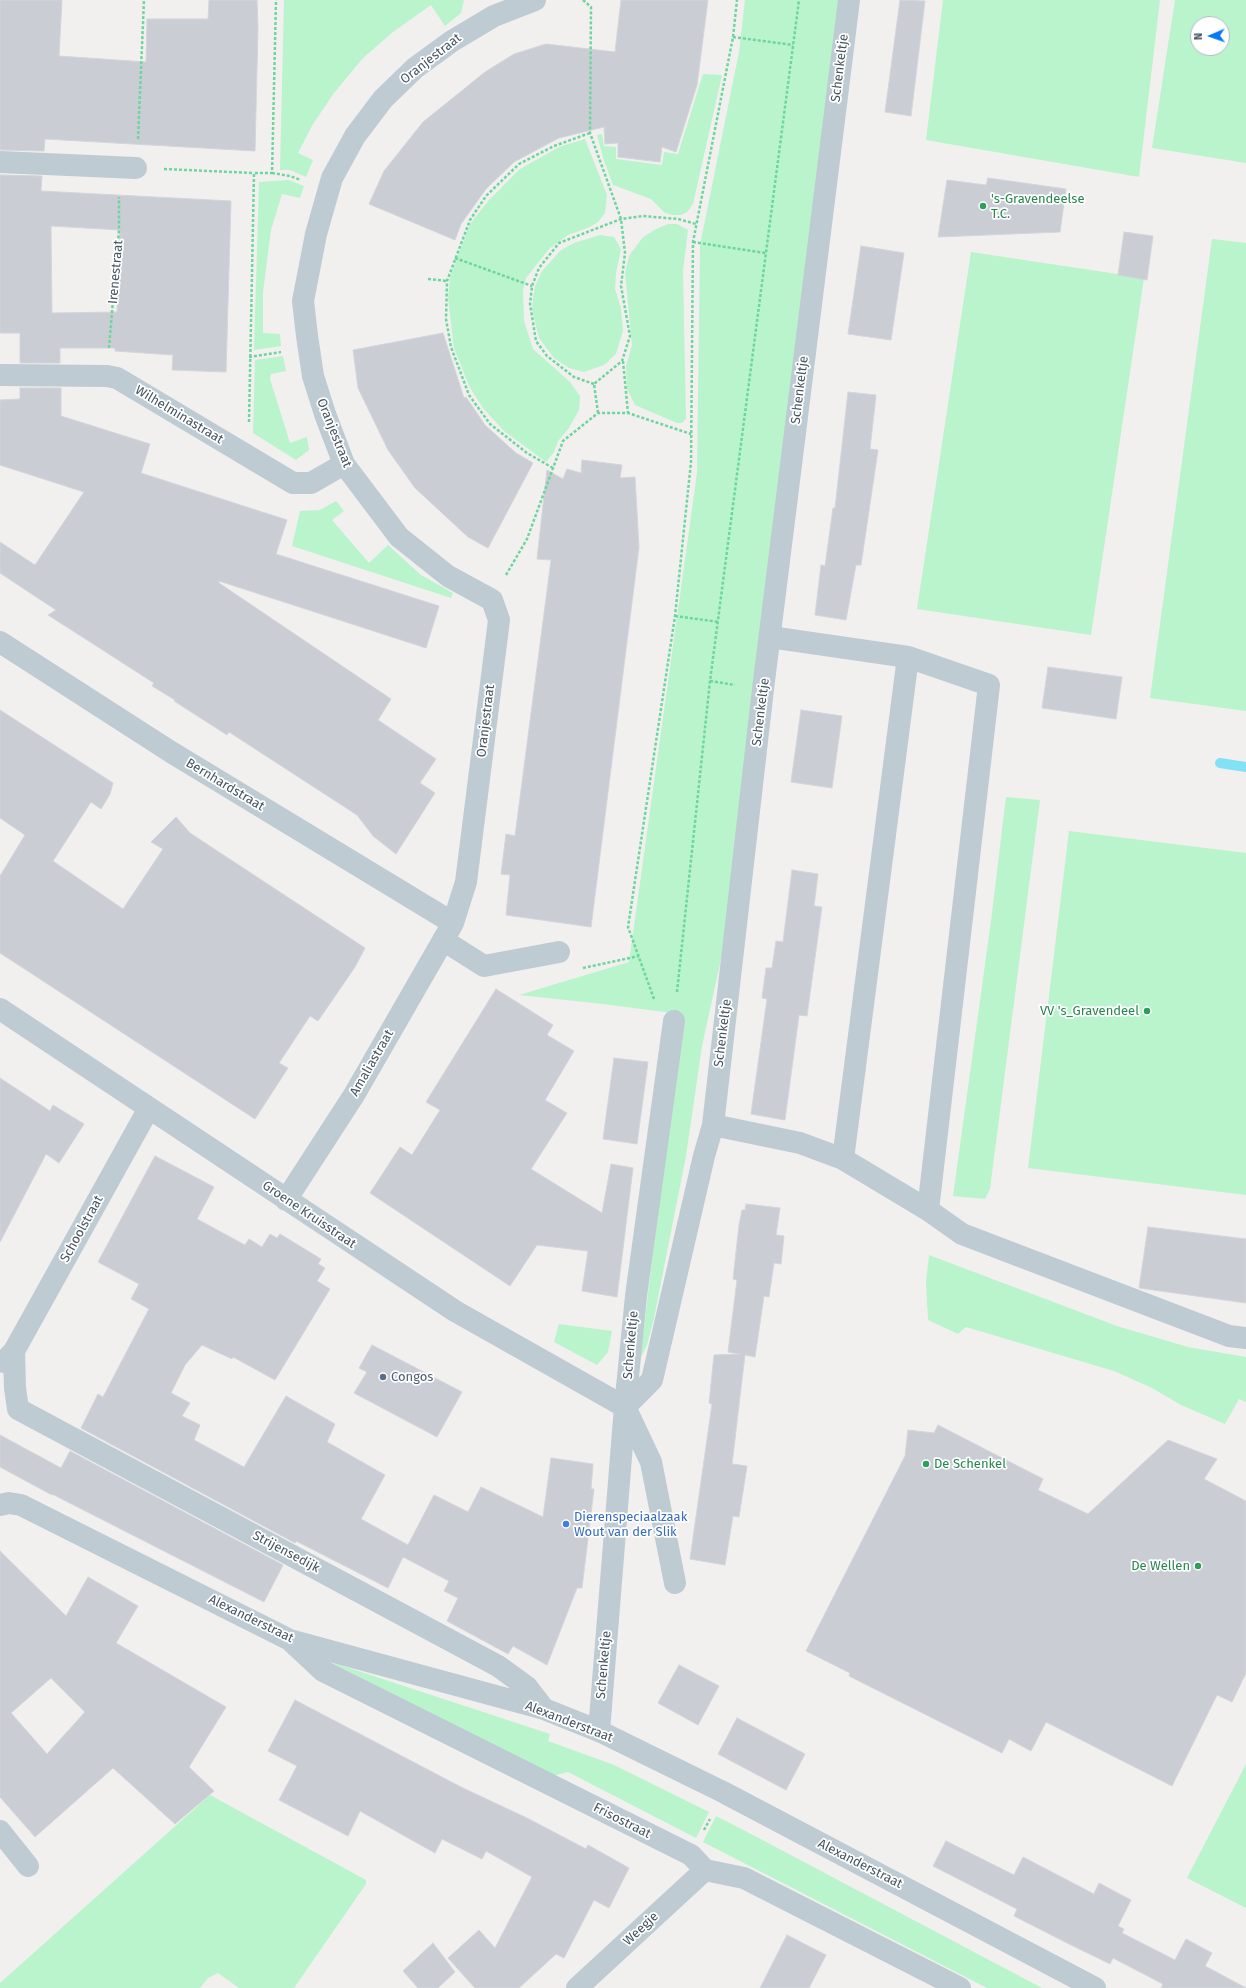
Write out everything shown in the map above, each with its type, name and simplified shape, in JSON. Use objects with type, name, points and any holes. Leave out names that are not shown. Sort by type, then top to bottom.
[{"type":"street","name":"Oranjestraat","points":[[448,931],[466,882],[499,620],[492,600],[448,576],[399,537],[344,464],[325,414],[313,376],[303,301],[316,234],[332,178],[355,136],[383,99],[415,68],[452,41],[490,8],[535,0]]},
{"type":"street","name":"Schenkeltje","points":[[625,1407],[652,1380],[704,1156],[713,1126],[770,637],[849,0]]},
{"type":"street","points":[[0,162],[128,168]]},
{"type":"street","name":"Wilhelminastraat","points":[[0,375],[107,376],[117,378],[293,483],[311,483],[344,464]]},
{"type":"street","points":[[770,637],[908,657],[989,685],[928,1210]]},
{"type":"street","name":"Bernhardstraat","points":[[0,642],[448,931],[484,966],[559,952]]},
{"type":"street","points":[[843,1159],[908,657]]},
{"type":"street","name":"Amaliastraat","points":[[286,1200],[354,1095],[448,931]]},
{"type":"street","name":"Groene Kruisstraat","points":[[0,1009],[455,1311],[625,1407]]},
{"type":"street","name":"Schenkeltje","points":[[599,1731],[625,1407],[636,1296],[674,1021]]},
{"type":"street","name":"Schoolstraat","points":[[0,1368],[14,1351],[149,1108]]},
{"type":"street","points":[[713,1126],[800,1143],[843,1159],[928,1210],[962,1234],[1229,1336],[1246,1338]]},
{"type":"street","name":"Strijensedijk","points":[[14,1351],[15,1388],[18,1409],[498,1666],[527,1686],[544,1709]]},
{"type":"street","points":[[625,1407],[651,1462],[675,1583]]},
{"type":"street","name":"Alexanderstraat","points":[[0,1505],[9,1503],[21,1505],[290,1640],[544,1709],[599,1731],[723,1792],[1095,1988]]},
{"type":"street","name":"Frisostraat","points":[[290,1640],[323,1671],[691,1855],[705,1870]]},
{"type":"street","points":[[0,1832],[28,1866]]},
{"type":"street","points":[[705,1870],[744,1878],[960,1988]]},
{"type":"street","name":"Weegje","points":[[577,1988],[705,1870]]},
{"type":"path","name":"Irenestraat","points":[[107,376],[119,230],[128,168],[144,0]]},
{"type":"path","points":[[128,168],[272,173],[276,0]]},
{"type":"path","points":[[583,0],[591,7],[590,132],[621,219],[625,253],[621,286],[630,336],[622,361],[628,413]]},
{"type":"path","points":[[674,1021],[657,1007],[628,927],[675,616],[691,462],[693,242],[733,37],[737,0]]},
{"type":"path","points":[[674,1021],[710,681],[719,622],[765,253],[799,0]]},
{"type":"path","points":[[733,37],[793,45]]},
{"type":"path","points":[[553,468],[527,453],[490,424],[469,395],[451,347],[446,319],[447,281],[470,220],[486,196],[519,164],[554,146],[590,132]]},
{"type":"path","points":[[248,456],[254,173]]},
{"type":"path","points":[[594,384],[574,377],[547,356],[536,341],[530,304],[532,286],[539,268],[559,243],[621,219],[643,216],[678,219],[696,224]]},
{"type":"path","points":[[693,242],[765,253]]},
{"type":"path","points":[[455,258],[532,286]]},
{"type":"path","points":[[428,279],[447,281]]},
{"type":"path","points":[[594,384],[622,361]]},
{"type":"path","points":[[594,384],[598,413]]},
{"type":"path","points":[[492,600],[527,539],[563,441],[598,413],[628,413],[691,434]]},
{"type":"path","points":[[675,616],[719,622]]},
{"type":"green space","points":[[284,0],[464,0],[461,13],[445,26],[431,5],[393,32],[363,58],[334,93],[313,124],[298,153],[313,160],[306,177],[290,170],[280,170]]},
{"type":"green space","points":[[745,0],[839,0],[723,950],[702,1046],[686,1156],[654,1318],[647,1345],[640,1359],[680,1033],[680,1014],[519,995],[629,962],[697,473],[700,245],[739,52]]},
{"type":"green space","points":[[943,0],[1160,0],[1139,177],[926,140]]},
{"type":"green space","points":[[1175,0],[1246,0],[1246,163],[1152,148]]},
{"type":"green space","points":[[703,74],[722,75],[693,204],[687,212],[681,215],[673,215],[665,213],[651,199],[613,185],[604,161],[597,135],[602,134],[604,146],[616,147],[616,159],[662,165],[664,152],[678,154]]},
{"type":"green space","points":[[585,139],[607,195],[605,213],[598,222],[590,227],[568,235],[549,249],[526,278],[523,290],[524,321],[533,349],[570,382],[580,396],[579,410],[569,428],[558,441],[554,452],[546,462],[504,431],[483,408],[469,386],[454,348],[448,298],[450,277],[470,224],[489,200],[520,169],[559,147]]},
{"type":"green space","points":[[289,180],[304,186],[300,198],[282,194],[271,230],[263,292],[263,333],[280,334],[281,346],[254,350],[259,182]]},
{"type":"green space","points":[[668,224],[677,224],[688,230],[683,271],[686,419],[682,423],[677,423],[635,405],[627,389],[626,366],[632,345],[625,273],[629,256],[643,237]]},
{"type":"green space","points":[[600,235],[614,237],[621,249],[616,273],[615,289],[621,308],[623,331],[616,354],[604,365],[584,372],[569,368],[554,358],[539,338],[532,310],[533,298],[535,286],[542,271],[561,250],[574,243]]},
{"type":"green space","points":[[1212,239],[1246,243],[1246,711],[1150,698]]},
{"type":"green space","points":[[971,252],[1144,278],[1091,635],[917,609]]},
{"type":"green space","points":[[283,356],[286,371],[271,374],[270,379],[290,443],[307,437],[309,450],[296,460],[253,433],[255,360]]},
{"type":"green space","points":[[336,501],[344,511],[332,520],[369,563],[388,545],[421,575],[453,593],[451,598],[292,546],[300,511],[320,510]]},
{"type":"green space","points":[[1006,797],[1040,800],[990,1189],[985,1199],[953,1196],[991,921]]},
{"type":"green space","name":"VV 's_Gravendeel","points":[[1069,831],[1246,853],[1246,1195],[1028,1168]]},
{"type":"green space","points":[[929,1255],[1117,1326],[1188,1347],[1246,1357],[1246,1402],[1239,1399],[1225,1424],[1181,1405],[1152,1388],[1114,1371],[966,1327],[958,1334],[928,1320],[926,1282]]},
{"type":"green space","points":[[559,1324],[612,1331],[608,1352],[597,1365],[554,1342]]},
{"type":"green space","points":[[328,1661],[550,1734],[548,1741],[614,1765],[709,1812],[696,1838],[568,1772],[553,1776]]},
{"type":"green space","points":[[1246,1764],[1246,1908],[1187,1878]]},
{"type":"green space","points":[[210,1795],[366,1880],[366,1884],[294,1988],[239,1988],[218,1973],[208,1978],[200,1988],[0,1988],[0,1983]]},
{"type":"green space","points":[[716,1816],[1042,1988],[987,1988],[703,1842]]},
{"type":"building","points":[[0,0],[62,0],[59,56],[146,62],[147,19],[208,19],[209,0],[257,0],[258,28],[255,151],[45,139],[44,151],[0,150]]},
{"type":"building","points":[[621,0],[708,0],[697,85],[676,152],[662,147],[660,162],[618,157],[618,143],[605,144],[604,127],[559,138],[514,162],[486,189],[461,224],[455,240],[369,204],[384,171],[423,122],[485,72],[514,54],[546,44],[615,52]]},
{"type":"building","points":[[900,0],[925,1],[911,116],[885,112]]},
{"type":"building","points":[[0,175],[42,176],[41,191],[231,201],[226,372],[172,370],[173,355],[115,351],[115,348],[60,348],[60,363],[20,363],[20,333],[0,333]],"holes":[[[51,226],[120,230],[117,312],[52,313]]]},
{"type":"building","points":[[988,178],[1066,189],[1060,232],[938,237],[947,180],[986,185]]},
{"type":"building","points":[[1124,232],[1153,236],[1147,280],[1118,275]]},
{"type":"building","points":[[861,246],[904,253],[891,340],[848,334]]},
{"type":"building","points":[[443,333],[464,398],[466,397],[485,425],[516,453],[533,463],[488,548],[468,537],[415,488],[388,450],[358,388],[353,350]]},
{"type":"building","points":[[20,388],[61,388],[61,416],[150,444],[141,473],[287,520],[276,554],[439,606],[426,648],[219,581],[219,583],[391,699],[378,720],[436,759],[420,783],[435,793],[396,854],[373,836],[357,815],[229,732],[227,735],[174,701],[175,700],[152,686],[154,683],[48,615],[56,610],[0,573],[0,542],[35,565],[84,492],[0,465],[0,400],[20,399]]},
{"type":"building","points":[[848,392],[876,395],[870,449],[878,450],[861,565],[856,565],[846,620],[815,615],[821,565],[825,566],[833,508],[835,508]]},
{"type":"building","points":[[582,460],[622,465],[620,478],[635,477],[639,547],[591,927],[506,915],[510,875],[501,874],[506,834],[515,836],[551,560],[537,559],[547,470],[563,479],[567,469],[581,473]]},
{"type":"building","points":[[1048,667],[1122,677],[1116,719],[1042,708]]},
{"type":"building","points":[[0,710],[113,783],[110,794],[101,809],[91,802],[53,861],[123,909],[163,849],[151,842],[176,817],[190,833],[365,948],[355,967],[318,1021],[310,1016],[279,1063],[288,1068],[255,1119],[0,953],[0,876],[25,835],[0,818]]},
{"type":"building","points":[[801,710],[842,716],[832,788],[791,782]]},
{"type":"building","points":[[792,870],[818,874],[814,906],[822,907],[807,1016],[799,1015],[785,1120],[751,1114],[767,999],[762,998],[766,968],[772,968],[776,941],[783,942]]},
{"type":"building","points":[[496,989],[553,1025],[547,1035],[574,1051],[545,1100],[567,1113],[531,1169],[602,1213],[611,1164],[633,1168],[617,1297],[582,1291],[588,1251],[537,1245],[510,1286],[370,1193],[400,1147],[412,1155],[440,1110],[426,1102]]},
{"type":"building","points":[[614,1058],[648,1062],[637,1144],[603,1139]]},
{"type":"building","points":[[0,1078],[50,1111],[53,1105],[84,1124],[59,1163],[46,1154],[0,1242]]},
{"type":"building","points":[[155,1156],[214,1187],[197,1219],[245,1245],[249,1239],[262,1247],[270,1234],[277,1238],[280,1234],[321,1259],[318,1264],[325,1268],[317,1281],[330,1289],[275,1380],[233,1357],[232,1359],[202,1345],[185,1365],[171,1393],[190,1403],[182,1416],[200,1425],[194,1440],[244,1467],[286,1396],[335,1424],[327,1442],[385,1475],[361,1519],[408,1545],[434,1495],[468,1512],[481,1487],[543,1517],[551,1458],[593,1464],[591,1489],[594,1489],[582,1588],[577,1588],[547,1665],[513,1646],[508,1654],[447,1621],[458,1598],[444,1591],[449,1581],[403,1557],[388,1588],[296,1541],[295,1543],[81,1428],[98,1394],[103,1397],[149,1309],[131,1299],[139,1284],[98,1262]]},
{"type":"building","points":[[746,1204],[780,1208],[776,1235],[784,1236],[781,1264],[774,1263],[769,1297],[764,1296],[755,1357],[745,1355],[732,1464],[747,1466],[739,1517],[733,1516],[725,1565],[690,1559],[712,1404],[709,1403],[714,1355],[740,1354],[728,1352],[737,1280],[733,1279],[739,1225],[742,1210],[745,1210]]},
{"type":"building","points":[[1148,1227],[1246,1239],[1246,1303],[1139,1288]]},
{"type":"building","points":[[372,1345],[462,1392],[437,1437],[354,1393],[367,1372],[359,1368]]},
{"type":"building","points":[[938,1425],[1043,1479],[1038,1490],[1088,1514],[1168,1440],[1217,1459],[1204,1479],[1246,1501],[1246,1673],[1232,1702],[1217,1695],[1172,1786],[1046,1722],[1031,1751],[1009,1739],[1002,1753],[849,1676],[850,1673],[806,1651],[905,1456],[908,1430],[934,1433]]},
{"type":"building","points":[[0,1435],[61,1468],[70,1451],[283,1565],[264,1602],[52,1495],[0,1467]]},
{"type":"building","points":[[0,1551],[66,1616],[88,1577],[138,1606],[116,1643],[226,1707],[189,1767],[214,1791],[175,1824],[113,1768],[35,1837],[0,1797]],"holes":[[[51,1678],[85,1712],[47,1754],[11,1713]]]},
{"type":"building","points":[[679,1665],[719,1686],[698,1725],[658,1703]]},
{"type":"building","points":[[295,1700],[461,1787],[529,1819],[586,1849],[588,1845],[629,1868],[609,1908],[594,1900],[564,1958],[556,1954],[519,1988],[475,1988],[448,1958],[479,1930],[495,1948],[532,1877],[486,1851],[482,1859],[442,1839],[435,1853],[360,1811],[348,1836],[279,1800],[297,1766],[268,1751]]},
{"type":"building","points":[[737,1718],[805,1754],[786,1790],[718,1754]]},
{"type":"building","points":[[946,1841],[1014,1875],[1023,1857],[1094,1894],[1099,1883],[1131,1900],[1118,1926],[1124,1929],[1122,1933],[1175,1960],[1186,1939],[1212,1953],[1205,1966],[1246,1988],[1161,1988],[1163,1984],[1113,1958],[1110,1964],[1069,1944],[1014,1916],[1017,1909],[933,1866]]},
{"type":"building","points":[[787,1935],[826,1955],[809,1988],[760,1988]]},
{"type":"building","points":[[433,1943],[455,1972],[438,1988],[418,1988],[403,1971]]},
{"type":"waterway","points":[[1220,763],[1246,767]]},
{"type":"place","name":"'s-Gravendeelse T.C.","points":[[983,206]]},
{"type":"place","name":"VV 's_Gravendeel","points":[[1147,1011]]},
{"type":"place","name":"Congos","points":[[383,1377]]},
{"type":"place","name":"De Schenkel","points":[[926,1464]]},
{"type":"place","name":"Dierenspeciaalzaak Wout van der Slik","points":[[566,1524]]},
{"type":"place","name":"De Wellen","points":[[1198,1566]]}]
